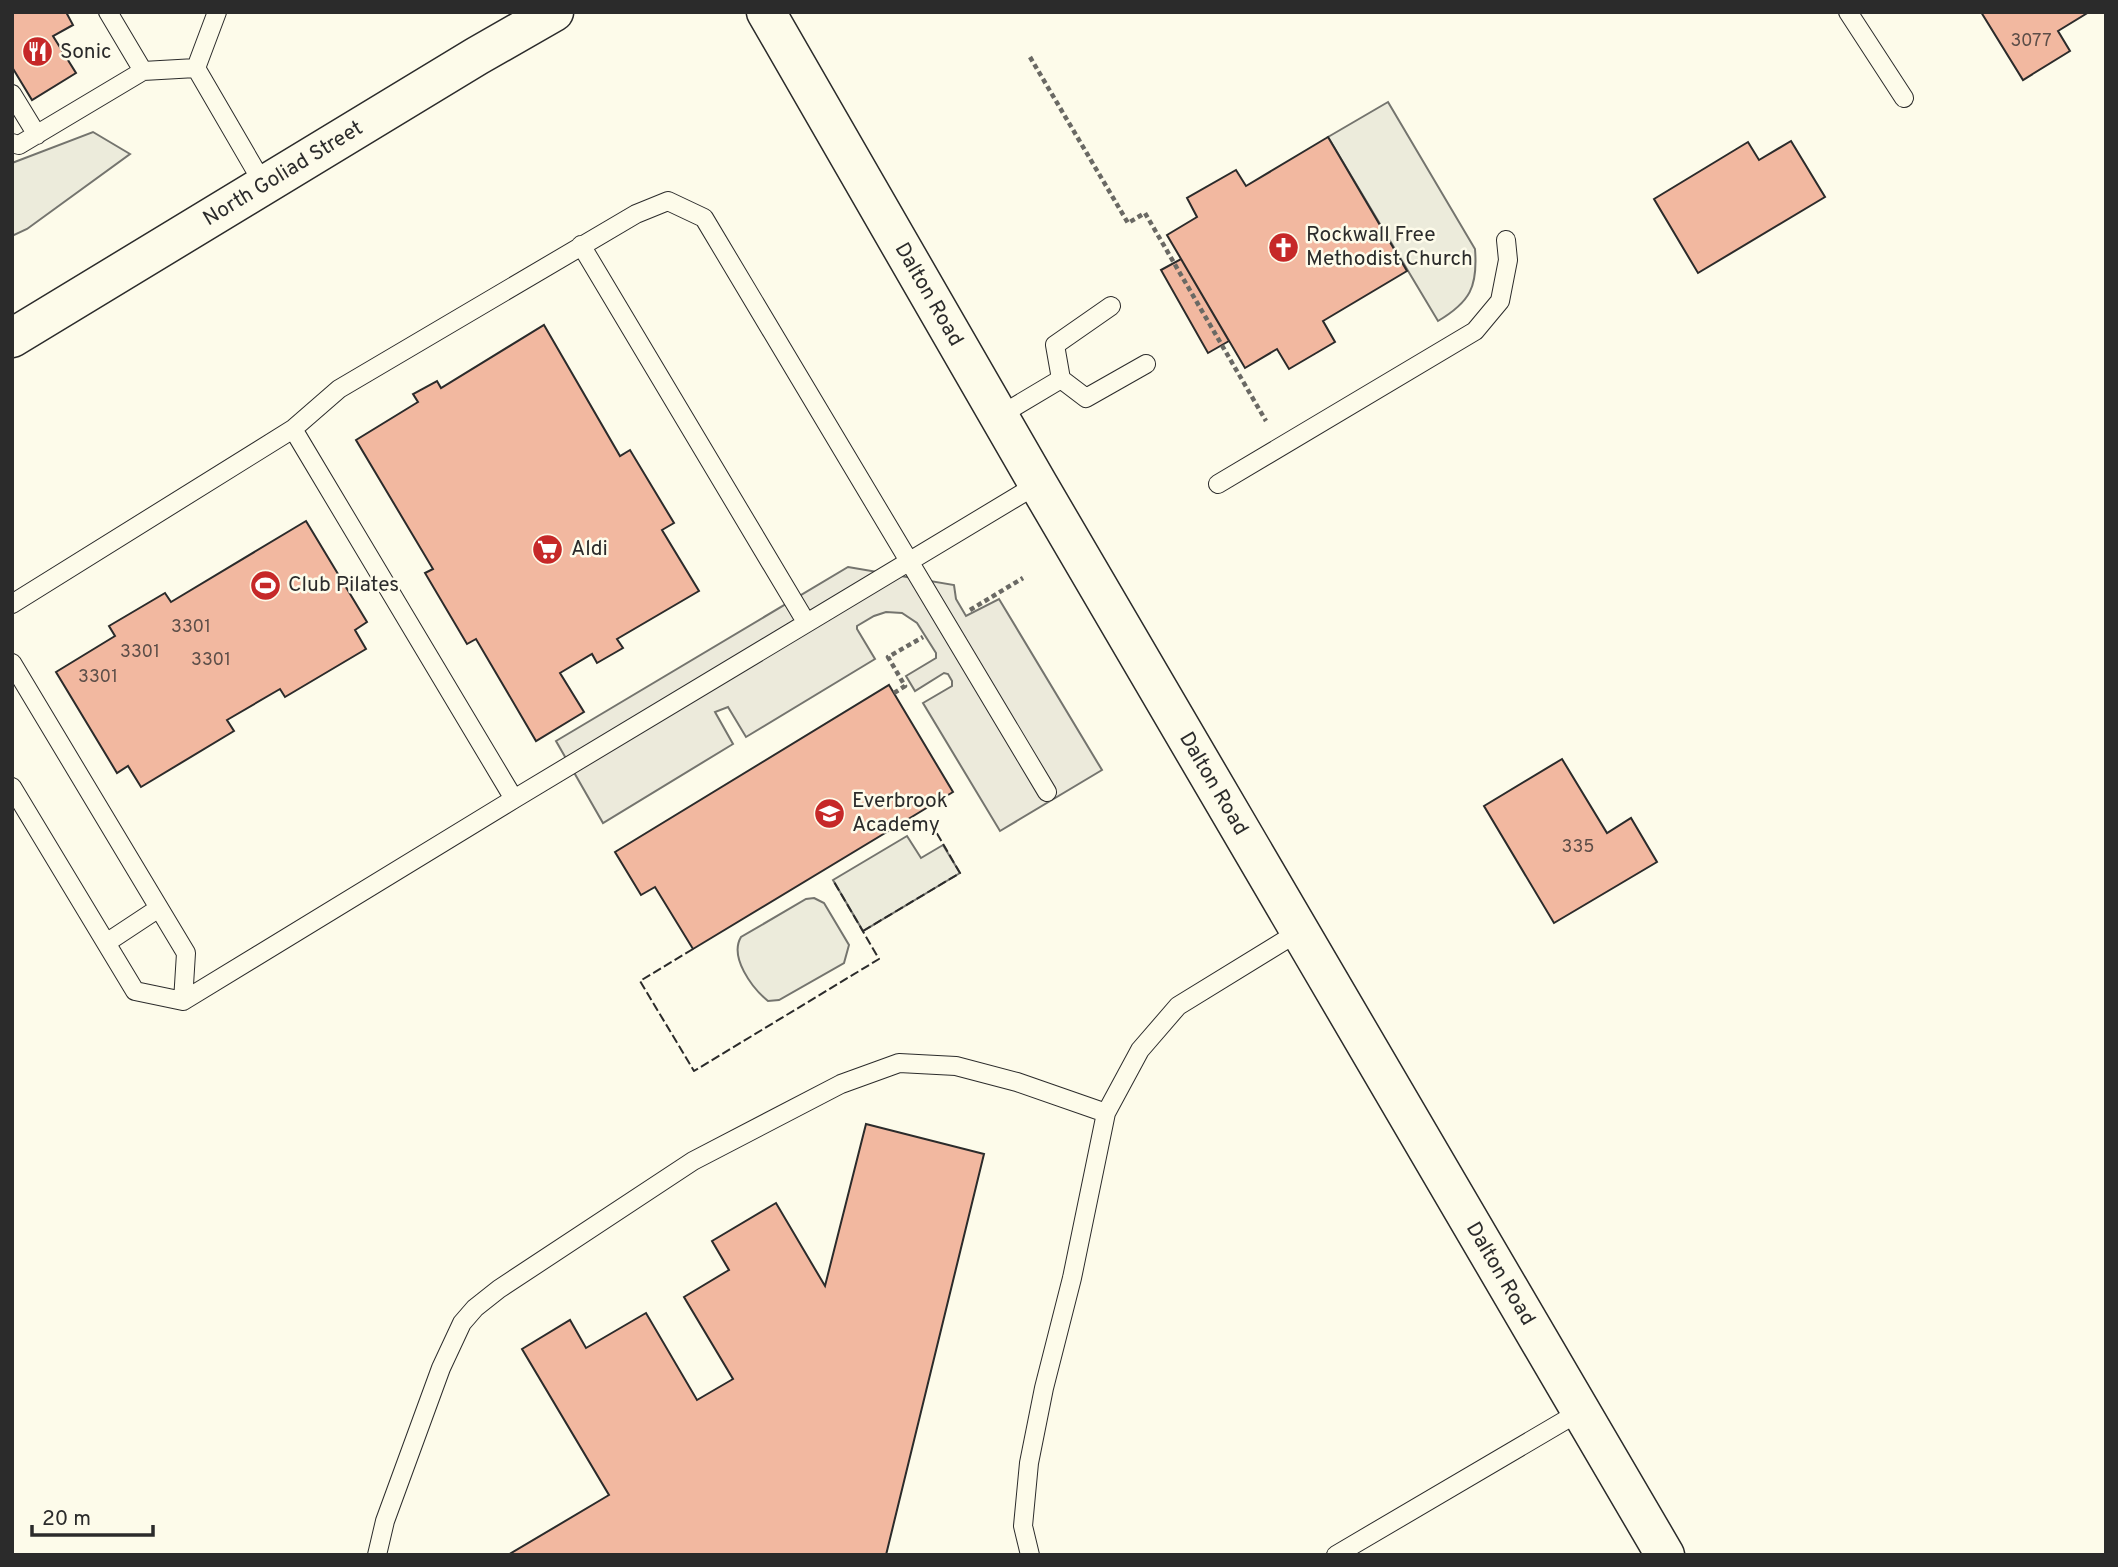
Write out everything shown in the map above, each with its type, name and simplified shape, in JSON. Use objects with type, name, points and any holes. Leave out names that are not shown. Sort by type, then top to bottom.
[{"type":"street","name":"North Goliad Street","points":[[12,338],[554,12]]},
{"type":"street","name":"Dalton Road","points":[[765,12],[1665,1555]]},
{"type":"lane","points":[[108,12],[143,71]]},
{"type":"lane","points":[[196,68],[217,12]]},
{"type":"lane","points":[[1848,12],[1904,98]]},
{"type":"lane","points":[[12,143],[19,145],[143,71],[196,68]]},
{"type":"lane","points":[[196,68],[264,185]]},
{"type":"lane","points":[[12,94],[37,135]]},
{"type":"lane","points":[[12,604],[293,429],[339,389],[581,245],[636,214],[668,201],[704,218],[1047,792]]},
{"type":"lane","points":[[1218,484],[1475,331],[1500,301],[1508,261],[1506,240]]},
{"type":"lane","points":[[581,245],[806,622]]},
{"type":"lane","points":[[1111,306],[1055,345],[1061,379],[1086,398],[1146,364]]},
{"type":"lane","points":[[999,416],[1061,379]]},
{"type":"lane","points":[[293,429],[514,799]]},
{"type":"lane","points":[[12,787],[135,991],[183,1001],[908,560],[1038,484]]},
{"type":"lane","points":[[12,663],[186,953],[183,1001]]},
{"type":"lane","points":[[106,943],[159,908]]},
{"type":"lane","points":[[1030,1555],[1023,1527],[1029,1463],[1044,1388],[1072,1278],[1106,1113],[1140,1049],[1178,1006],[1300,931]]},
{"type":"lane","points":[[377,1555],[394,1495],[441,1368],[462,1323],[475,1308],[499,1289],[693,1161],[841,1084],[899,1063],[956,1066],[1017,1082],[1106,1113]]},
{"type":"lane","points":[[1336,1555],[1581,1411]]},
{"type":"path","points":[[1030,57],[1128,223],[1145,213],[1281,446]]},
{"type":"shaded area","points":[[1388,102],[1475,249],[1475,274],[1470,292],[1458,307],[1438,321],[1328,137]]},
{"type":"shaded area","points":[[93,132],[130,154],[27,229],[12,236],[12,163]]},
{"type":"shaded area","points":[[848,567],[954,585],[956,599],[966,616],[999,599],[1102,770],[1000,831],[923,703],[952,686],[952,681],[948,674],[944,673],[915,691],[906,676],[936,658],[936,653],[917,623],[902,613],[886,612],[857,626],[875,659],[746,737],[728,707],[715,712],[733,744],[603,823],[556,741]]},
{"type":"shaded area","points":[[907,836],[921,858],[943,845],[960,873],[863,931],[833,880]]},
{"type":"shaded area","points":[[814,898],[824,903],[849,945],[844,963],[779,1000],[768,1001],[749,980],[740,963],[738,945],[741,937],[806,899]]},
{"type":"building","name":"Sonic","points":[[12,12],[66,12],[73,25],[53,36],[76,73],[32,100],[12,67]]},
{"type":"building","points":[[1981,12],[2089,12],[2058,31],[2070,51],[2023,80]]},
{"type":"building","name":"Rockwall Free Methodist Church","points":[[1328,137],[1407,271],[1323,321],[1335,342],[1289,369],[1277,349],[1245,368],[1167,235],[1197,217],[1187,198],[1236,170],[1246,186]]},
{"type":"building","points":[[1791,141],[1825,197],[1698,273],[1654,199],[1748,142],[1759,160]]},
{"type":"building","points":[[1181,259],[1229,341],[1208,353],[1161,270]]},
{"type":"building","name":"Aldi","points":[[544,325],[620,456],[630,450],[674,523],[662,530],[699,591],[617,639],[623,648],[597,663],[592,654],[560,673],[584,712],[536,741],[476,639],[467,644],[425,573],[433,569],[356,440],[418,402],[413,394],[437,381],[441,388]]},
{"type":"building","points":[[306,521],[367,622],[355,630],[366,649],[285,697],[280,689],[227,720],[234,731],[141,787],[128,766],[117,773],[56,672],[115,636],[109,626],[165,593],[171,602]]},
{"type":"building","points":[[889,685],[953,792],[693,949],[655,887],[641,895],[615,852]]},
{"type":"building","points":[[1562,759],[1607,833],[1631,818],[1657,862],[1554,923],[1484,806]]},
{"type":"building","points":[[866,1124],[984,1154],[886,1555],[508,1555],[609,1495],[522,1349],[570,1320],[586,1348],[646,1313],[697,1400],[733,1379],[684,1297],[729,1270],[712,1241],[776,1203],[825,1286]]},
{"type":"fence","points":[[863,931],[960,873],[932,825]]},
{"type":"fence","points":[[693,949],[640,981],[694,1071],[879,959],[833,880]]},
{"type":"place","name":"Sonic","points":[[37,52]]},
{"type":"place","name":"Rockwall Free Methodist Church","points":[[1283,247]]},
{"type":"place","name":"Aldi","points":[[548,549]]},
{"type":"place","name":"Club Pilates","points":[[265,585]]},
{"type":"place","name":"Everbrook Academy","points":[[829,813]]}]
